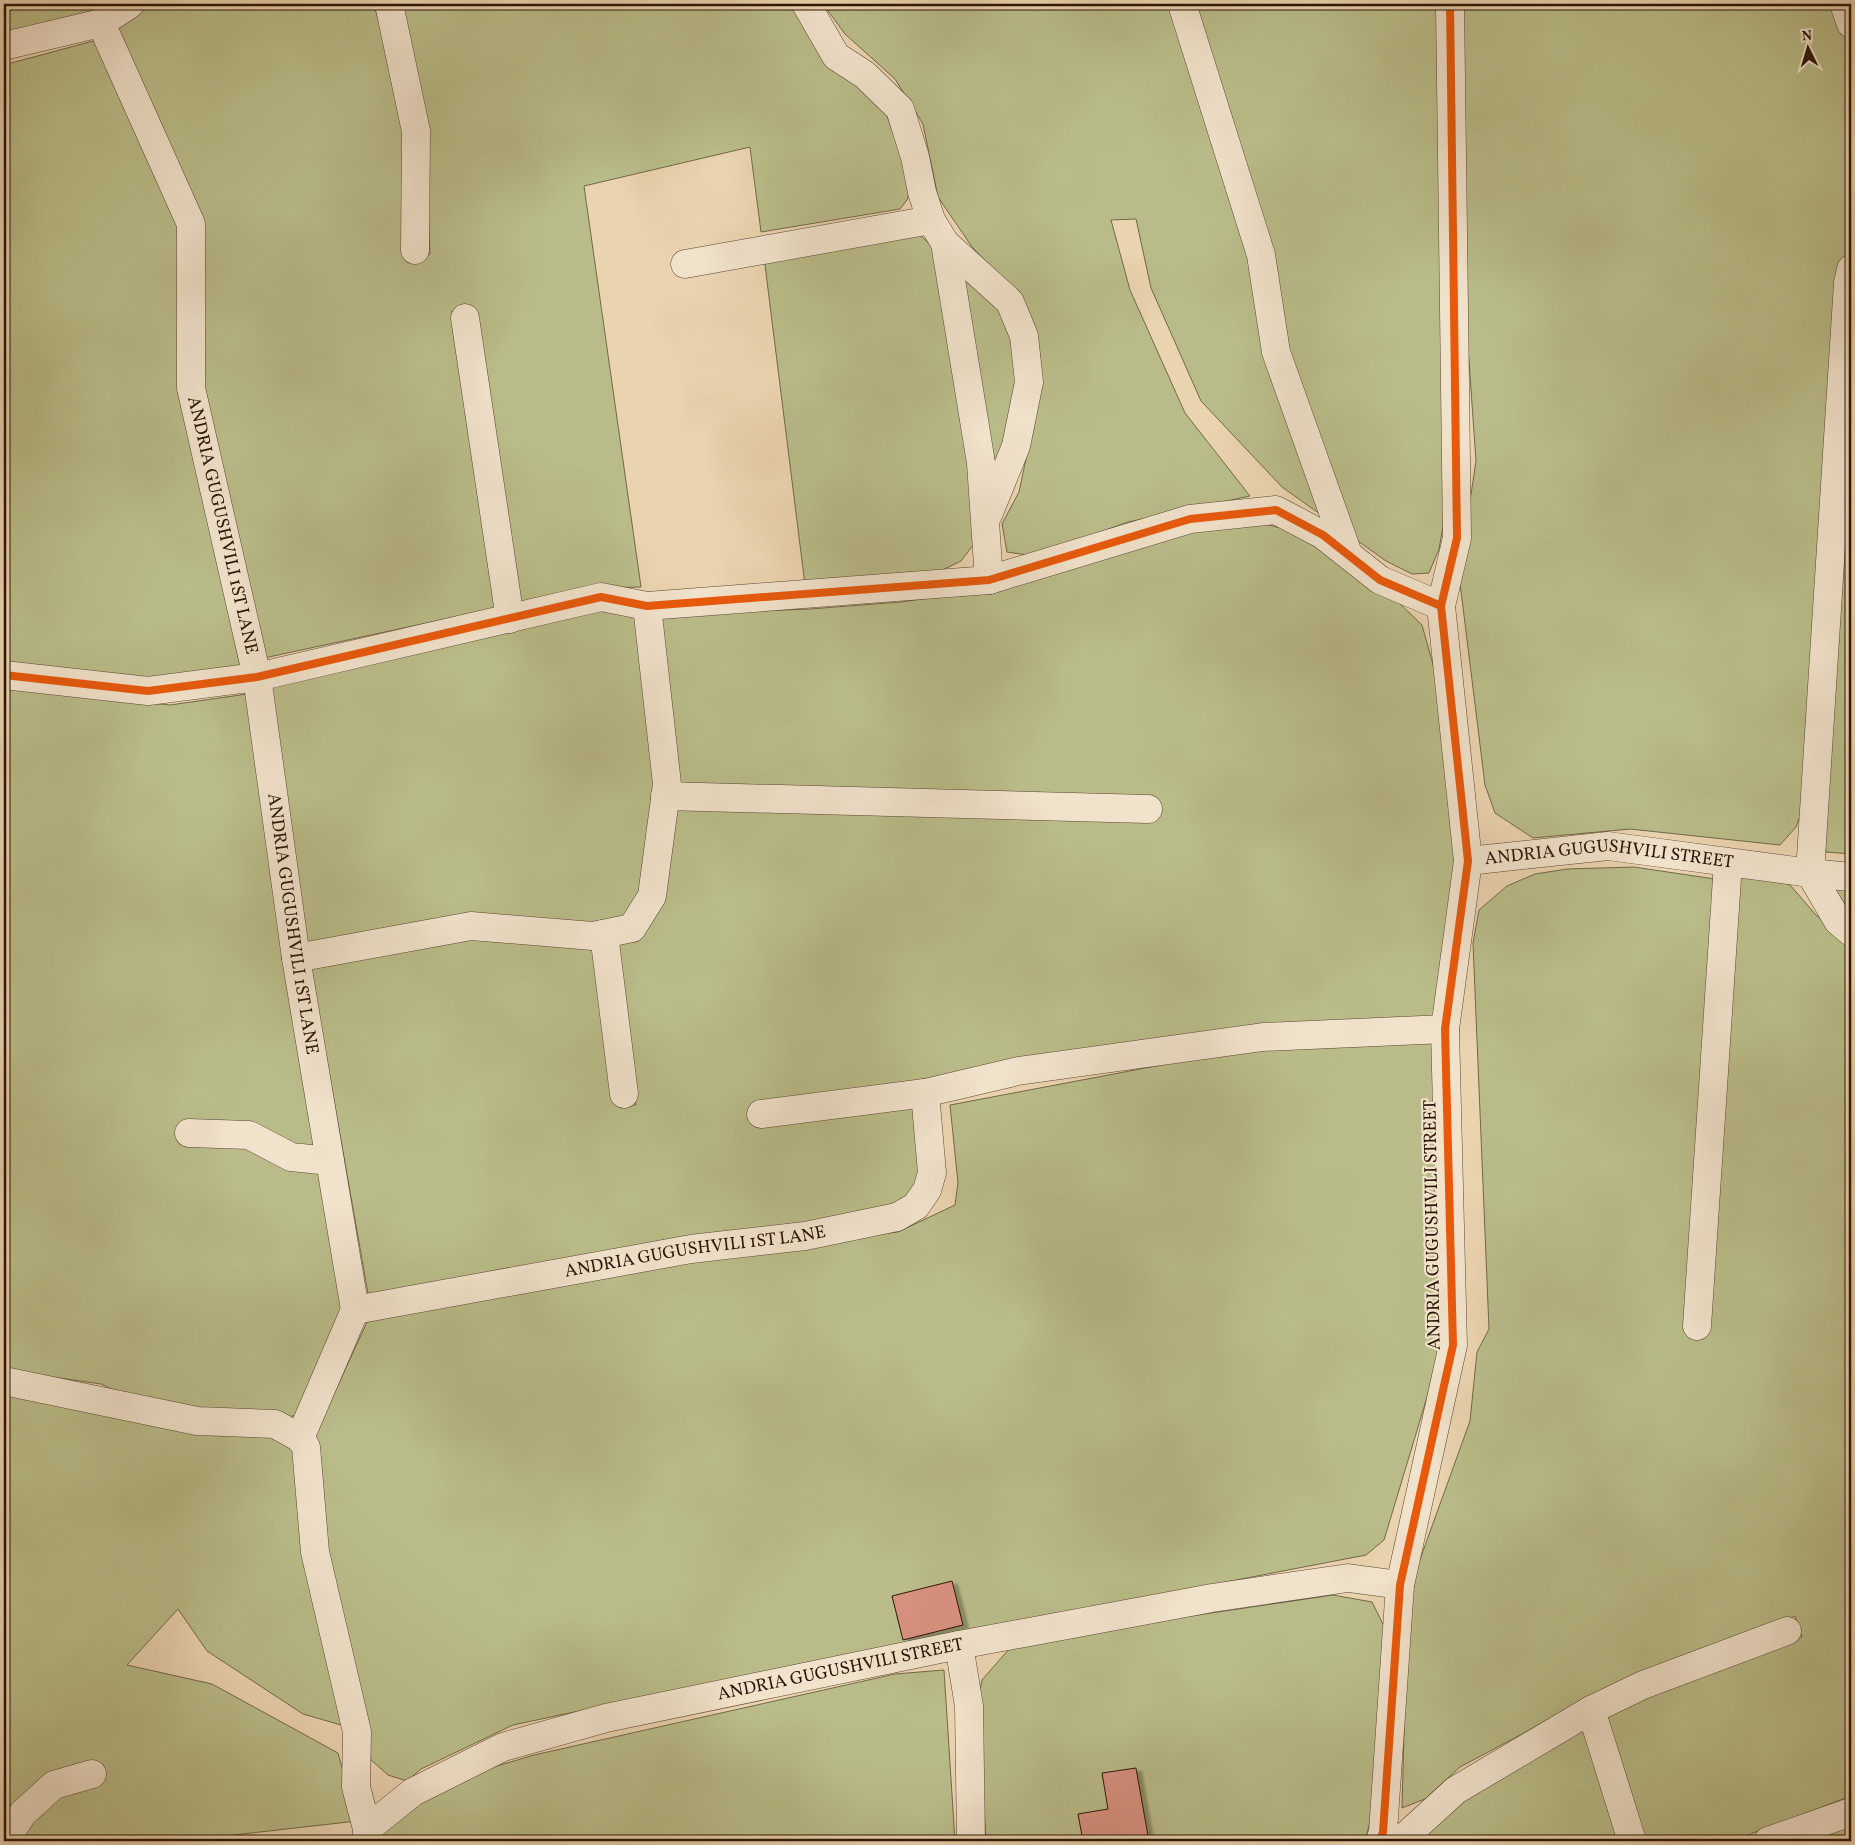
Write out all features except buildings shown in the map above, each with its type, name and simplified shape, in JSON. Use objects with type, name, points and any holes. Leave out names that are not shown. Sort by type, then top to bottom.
[{"type":"street","points":[[4,46],[101,23],[130,4]]},
{"type":"street","points":[[389,4],[416,131],[415,250]]},
{"type":"street","points":[[806,4],[836,56],[865,75],[900,109],[915,157],[922,192],[931,220],[945,243],[1010,302],[1024,336],[1029,382],[1016,446],[985,520]]},
{"type":"street","points":[[1182,4],[1261,255],[1276,352],[1348,554]]},
{"type":"street","points":[[1450,4],[1457,538],[1441,606],[1468,861]]},
{"type":"street","points":[[1844,4],[1851,24]]},
{"type":"street","name":"ANDRIA GUGUSHVILI 1ST LANE","points":[[101,23],[191,224],[191,388],[257,677],[296,958],[355,1310],[691,1249],[805,1236],[897,1217],[916,1206],[927,1190],[932,1173],[925,1092]]},
{"type":"street","points":[[684,264],[931,220]]},
{"type":"street","points":[[945,243],[981,463],[990,580]]},
{"type":"street","points":[[1851,268],[1848,283],[1810,874],[1838,921],[1851,932]]},
{"type":"street","points":[[465,318],[510,618]]},
{"type":"street","points":[[4,675],[148,691],[257,677],[601,597],[647,606],[990,580],[1190,519],[1276,510],[1323,535],[1380,580],[1441,606]]},
{"type":"street","points":[[296,958],[471,926],[592,936],[632,928],[652,896],[667,784],[647,606]]},
{"type":"street","points":[[665,796],[1148,810]]},
{"type":"street","name":"ANDRIA GUGUSHVILI STREET","points":[[1380,1841],[1384,1832],[1400,1585],[1453,1345],[1446,1029],[1468,861],[1608,846],[1810,874],[1851,877]]},
{"type":"street","points":[[1697,1326],[1728,862]]},
{"type":"street","points":[[604,934],[624,1094]]},
{"type":"street","points":[[761,1114],[925,1092],[1018,1071],[1264,1037],[1446,1029]]},
{"type":"street","points":[[189,1134],[250,1136],[291,1157],[330,1161]]},
{"type":"street","points":[[300,1438],[355,1310]]},
{"type":"street","points":[[4,1380],[198,1421],[275,1424],[300,1438],[306,1447],[315,1552],[357,1732],[356,1786],[367,1835]]},
{"type":"street","name":"ANDRIA GUGUSHVILI STREET","points":[[367,1835],[413,1792],[503,1747],[606,1718],[959,1646],[1212,1598],[1348,1578],[1400,1585]]},
{"type":"street","points":[[1400,1841],[1456,1790],[1591,1710],[1643,1685],[1787,1631]]},
{"type":"street","points":[[959,1646],[969,1706],[970,1823],[972,1841]]},
{"type":"street","points":[[1591,1710],[1632,1841]]},
{"type":"street","points":[[5,1841],[23,1813],[54,1785],[92,1774]]},
{"type":"street","points":[[1768,1841],[1851,1812]]},
{"type":"green space","points":[[4,4],[112,4],[96,14],[4,33]]},
{"type":"green space","points":[[145,4],[374,4],[406,125],[405,256],[430,254],[424,123],[394,4],[790,4],[824,60],[884,107],[911,185],[907,200],[900,209],[761,232],[750,147],[584,186],[641,587],[599,588],[518,602],[472,312],[452,311],[501,607],[264,658],[203,388],[202,217],[115,23]]},
{"type":"green space","points":[[823,4],[1439,4],[1445,515],[1439,549],[1429,573],[1412,574],[1386,561],[1282,487],[1201,401],[1151,288],[1136,219],[1111,220],[1130,290],[1185,413],[1250,496],[1128,522],[1034,556],[1007,552],[1002,524],[1019,492],[1037,407],[1040,355],[1021,298],[972,247],[938,197],[923,124],[895,79],[845,34]]},
{"type":"green space","points":[[1456,4],[1838,4],[1851,42],[1851,243],[1839,346],[1805,802],[1796,827],[1780,845],[1630,829],[1533,838],[1495,813],[1485,785],[1459,575],[1476,461],[1466,318]]},
{"type":"green space","points":[[93,41],[106,49],[184,226],[185,388],[240,666],[179,679],[115,676],[4,663],[4,65]]},
{"type":"green space","points":[[915,231],[937,250],[976,521],[977,540],[961,561],[934,574],[805,585],[764,257]]},
{"type":"green space","points":[[960,272],[1000,302],[1013,342],[1018,374],[1013,414],[991,476]]},
{"type":"green space","points":[[1851,461],[1851,854],[1826,852],[1823,826]]},
{"type":"green space","points":[[1262,523],[1313,537],[1395,599],[1422,625],[1444,704],[1459,863],[1438,1010],[1428,1021],[1229,1030],[919,1108],[920,1191],[888,1212],[369,1299],[311,970],[313,961],[487,936],[599,942],[619,1105],[636,1105],[615,941],[637,942],[658,913],[657,615],[810,609],[901,602],[993,589],[1193,528]]},
{"type":"green space","points":[[594,608],[639,616],[659,779],[642,895],[625,918],[599,927],[306,949],[266,687]]},
{"type":"green space","points":[[4,689],[170,705],[247,694],[345,1310],[297,1415],[278,1419],[165,1415],[101,1384],[4,1370]]},
{"type":"green space","points":[[1634,867],[1715,879],[1737,877],[1766,878],[1790,885],[1816,915],[1851,943],[1851,1796],[1732,1841],[1643,1841],[1605,1714],[1802,1637],[1795,1616],[1584,1701],[1460,1767],[1425,1799],[1402,1808],[1407,1618],[1413,1579],[1470,1421],[1477,1352],[1489,1329],[1473,943],[1479,910],[1507,886],[1535,874],[1567,869]]},
{"type":"green space","points":[[1836,888],[1851,890],[1851,924],[1835,901]]},
{"type":"green space","points":[[1429,1042],[1438,1047],[1443,1344],[1384,1540],[1366,1555],[800,1664],[513,1725],[421,1769],[407,1781],[388,1775],[371,1760],[369,1739],[323,1550],[313,1440],[367,1322],[666,1258],[898,1232],[955,1205],[958,1183],[950,1105],[1230,1052]]},
{"type":"green space","points":[[4,1388],[270,1431],[295,1446],[348,1727],[303,1714],[207,1651],[178,1609],[127,1665],[212,1684],[338,1753],[357,1821],[181,1841],[4,1841]]},
{"type":"green space","points":[[1333,1595],[1372,1602],[1384,1626],[1371,1818],[1365,1841],[986,1841],[978,1701],[982,1680],[1010,1648],[1042,1638]]},
{"type":"green space","points":[[944,1670],[955,1841],[382,1841],[383,1834],[410,1806],[480,1771],[534,1755],[895,1674]]},
{"type":"green space","points":[[1585,1726],[1625,1841],[1415,1841],[1470,1791]]},
{"type":"green space","points":[[1851,1819],[1851,1841],[1791,1841]]},
{"type":"cycle path","points":[[1380,1841],[1383,1832],[1400,1585],[1453,1345],[1445,1029],[1468,861],[1441,606],[1457,538],[1450,4]]},
{"type":"cycle path","points":[[4,675],[148,691],[257,677],[601,597],[647,606],[989,580],[1190,519],[1276,510],[1323,535],[1380,580],[1441,606]]}]
